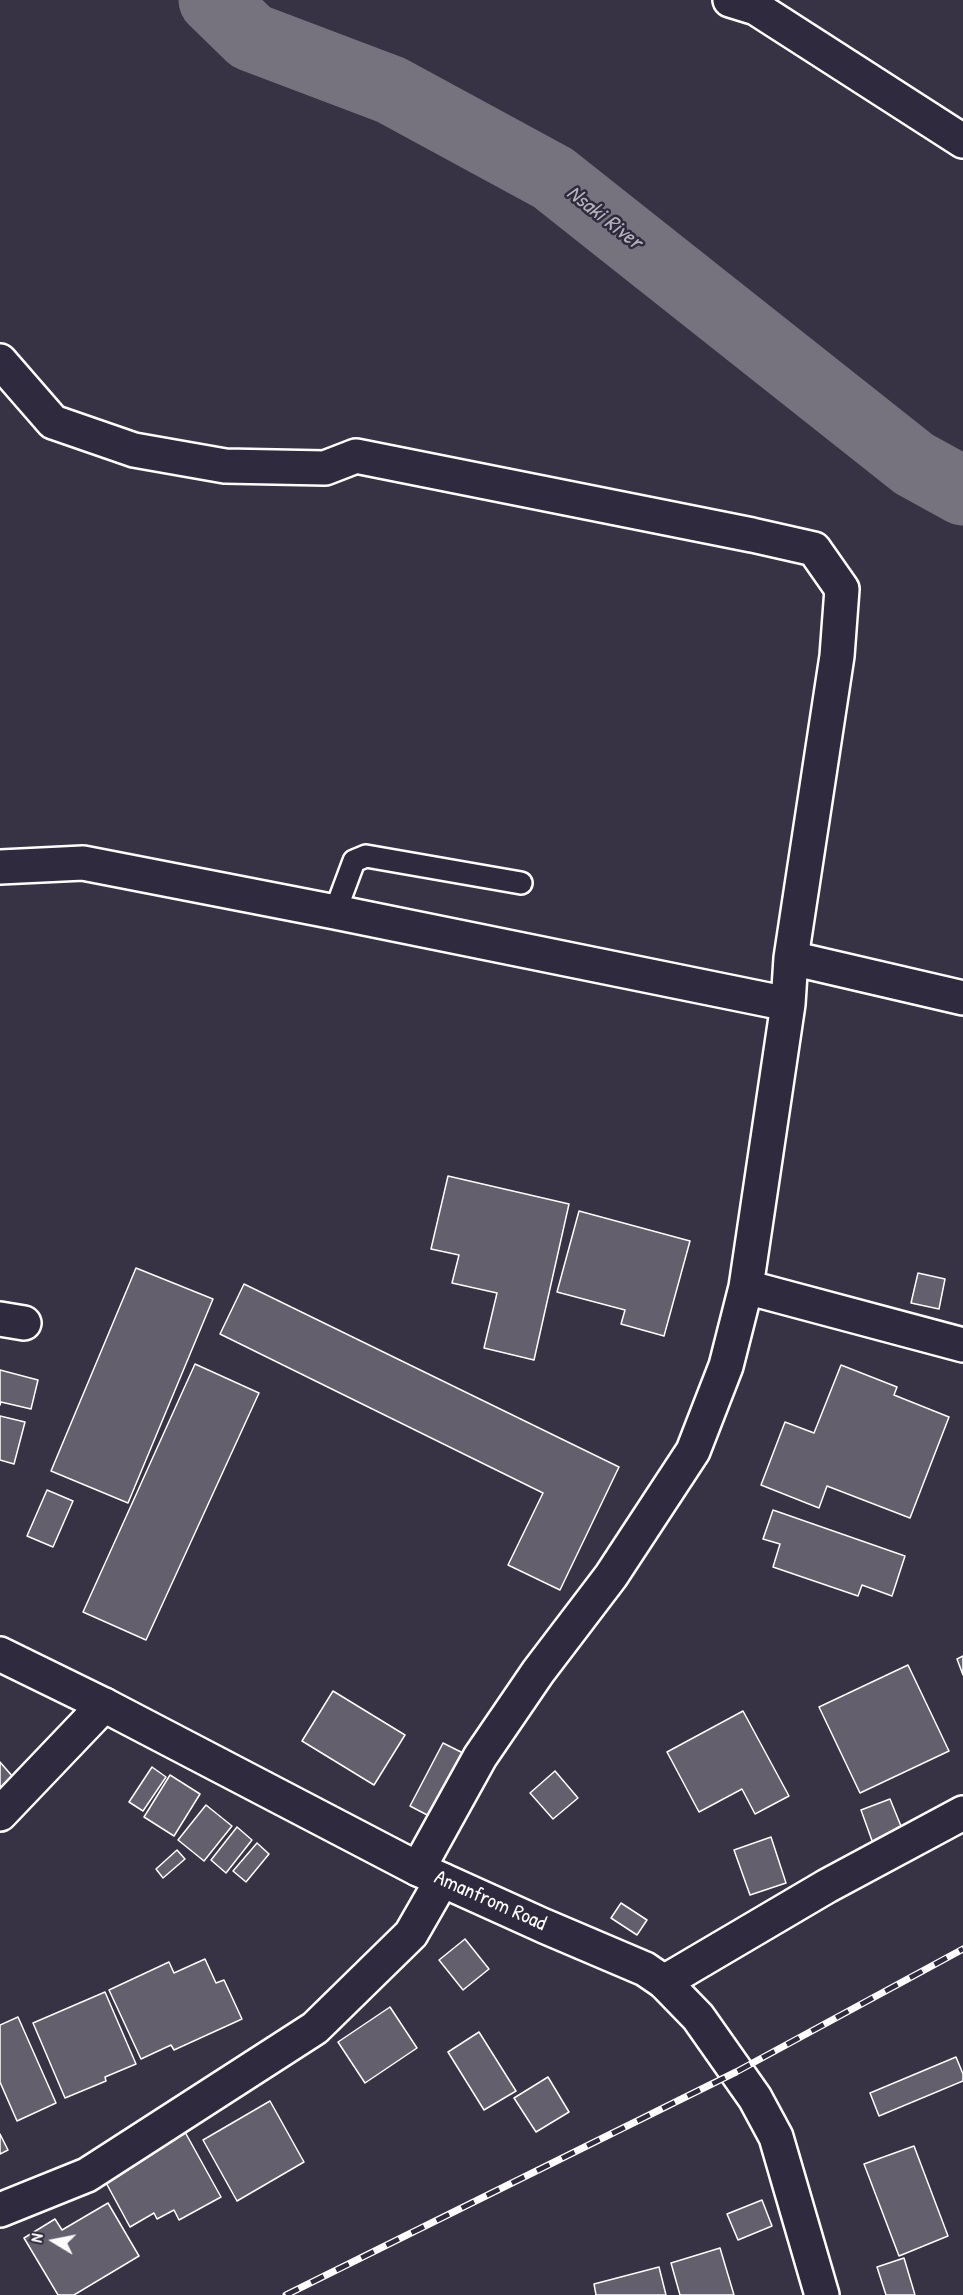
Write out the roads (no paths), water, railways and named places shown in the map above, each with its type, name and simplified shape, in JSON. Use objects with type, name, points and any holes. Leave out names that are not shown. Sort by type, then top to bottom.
[{"type":"street","points":[[748,3],[963,141]]},
{"type":"street","points":[[0,361],[52,422],[134,450],[225,466],[324,468],[356,456],[752,534],[814,549],[842,589],[837,656],[791,958],[788,1004],[746,1287],[726,1366],[693,1451],[611,1576],[538,1672],[480,1757],[430,1874],[411,1934],[315,2028],[87,2175],[0,2210]]},
{"type":"street","points":[[0,867],[83,863],[788,1004]]},
{"type":"street","points":[[791,958],[963,998]]},
{"type":"street","points":[[746,1287],[963,1345]]},
{"type":"street","name":"Amanfrom Road","points":[[0,1654],[104,1705],[430,1874],[645,1969],[664,1982],[698,2018],[755,2098],[776,2137],[822,2295]]},
{"type":"street","points":[[0,1814],[104,1705]]},
{"type":"street","points":[[664,1982],[827,1886],[963,1813]]},
{"type":"lane","points":[[335,912],[354,861],[366,856],[521,883]]},
{"type":"waterway","name":"Nsaki River","points":[[213,0],[251,37],[391,90],[553,178],[914,464],[963,491]]},
{"type":"railway","points":[[286,2295],[736,2072],[963,1949]]}]
